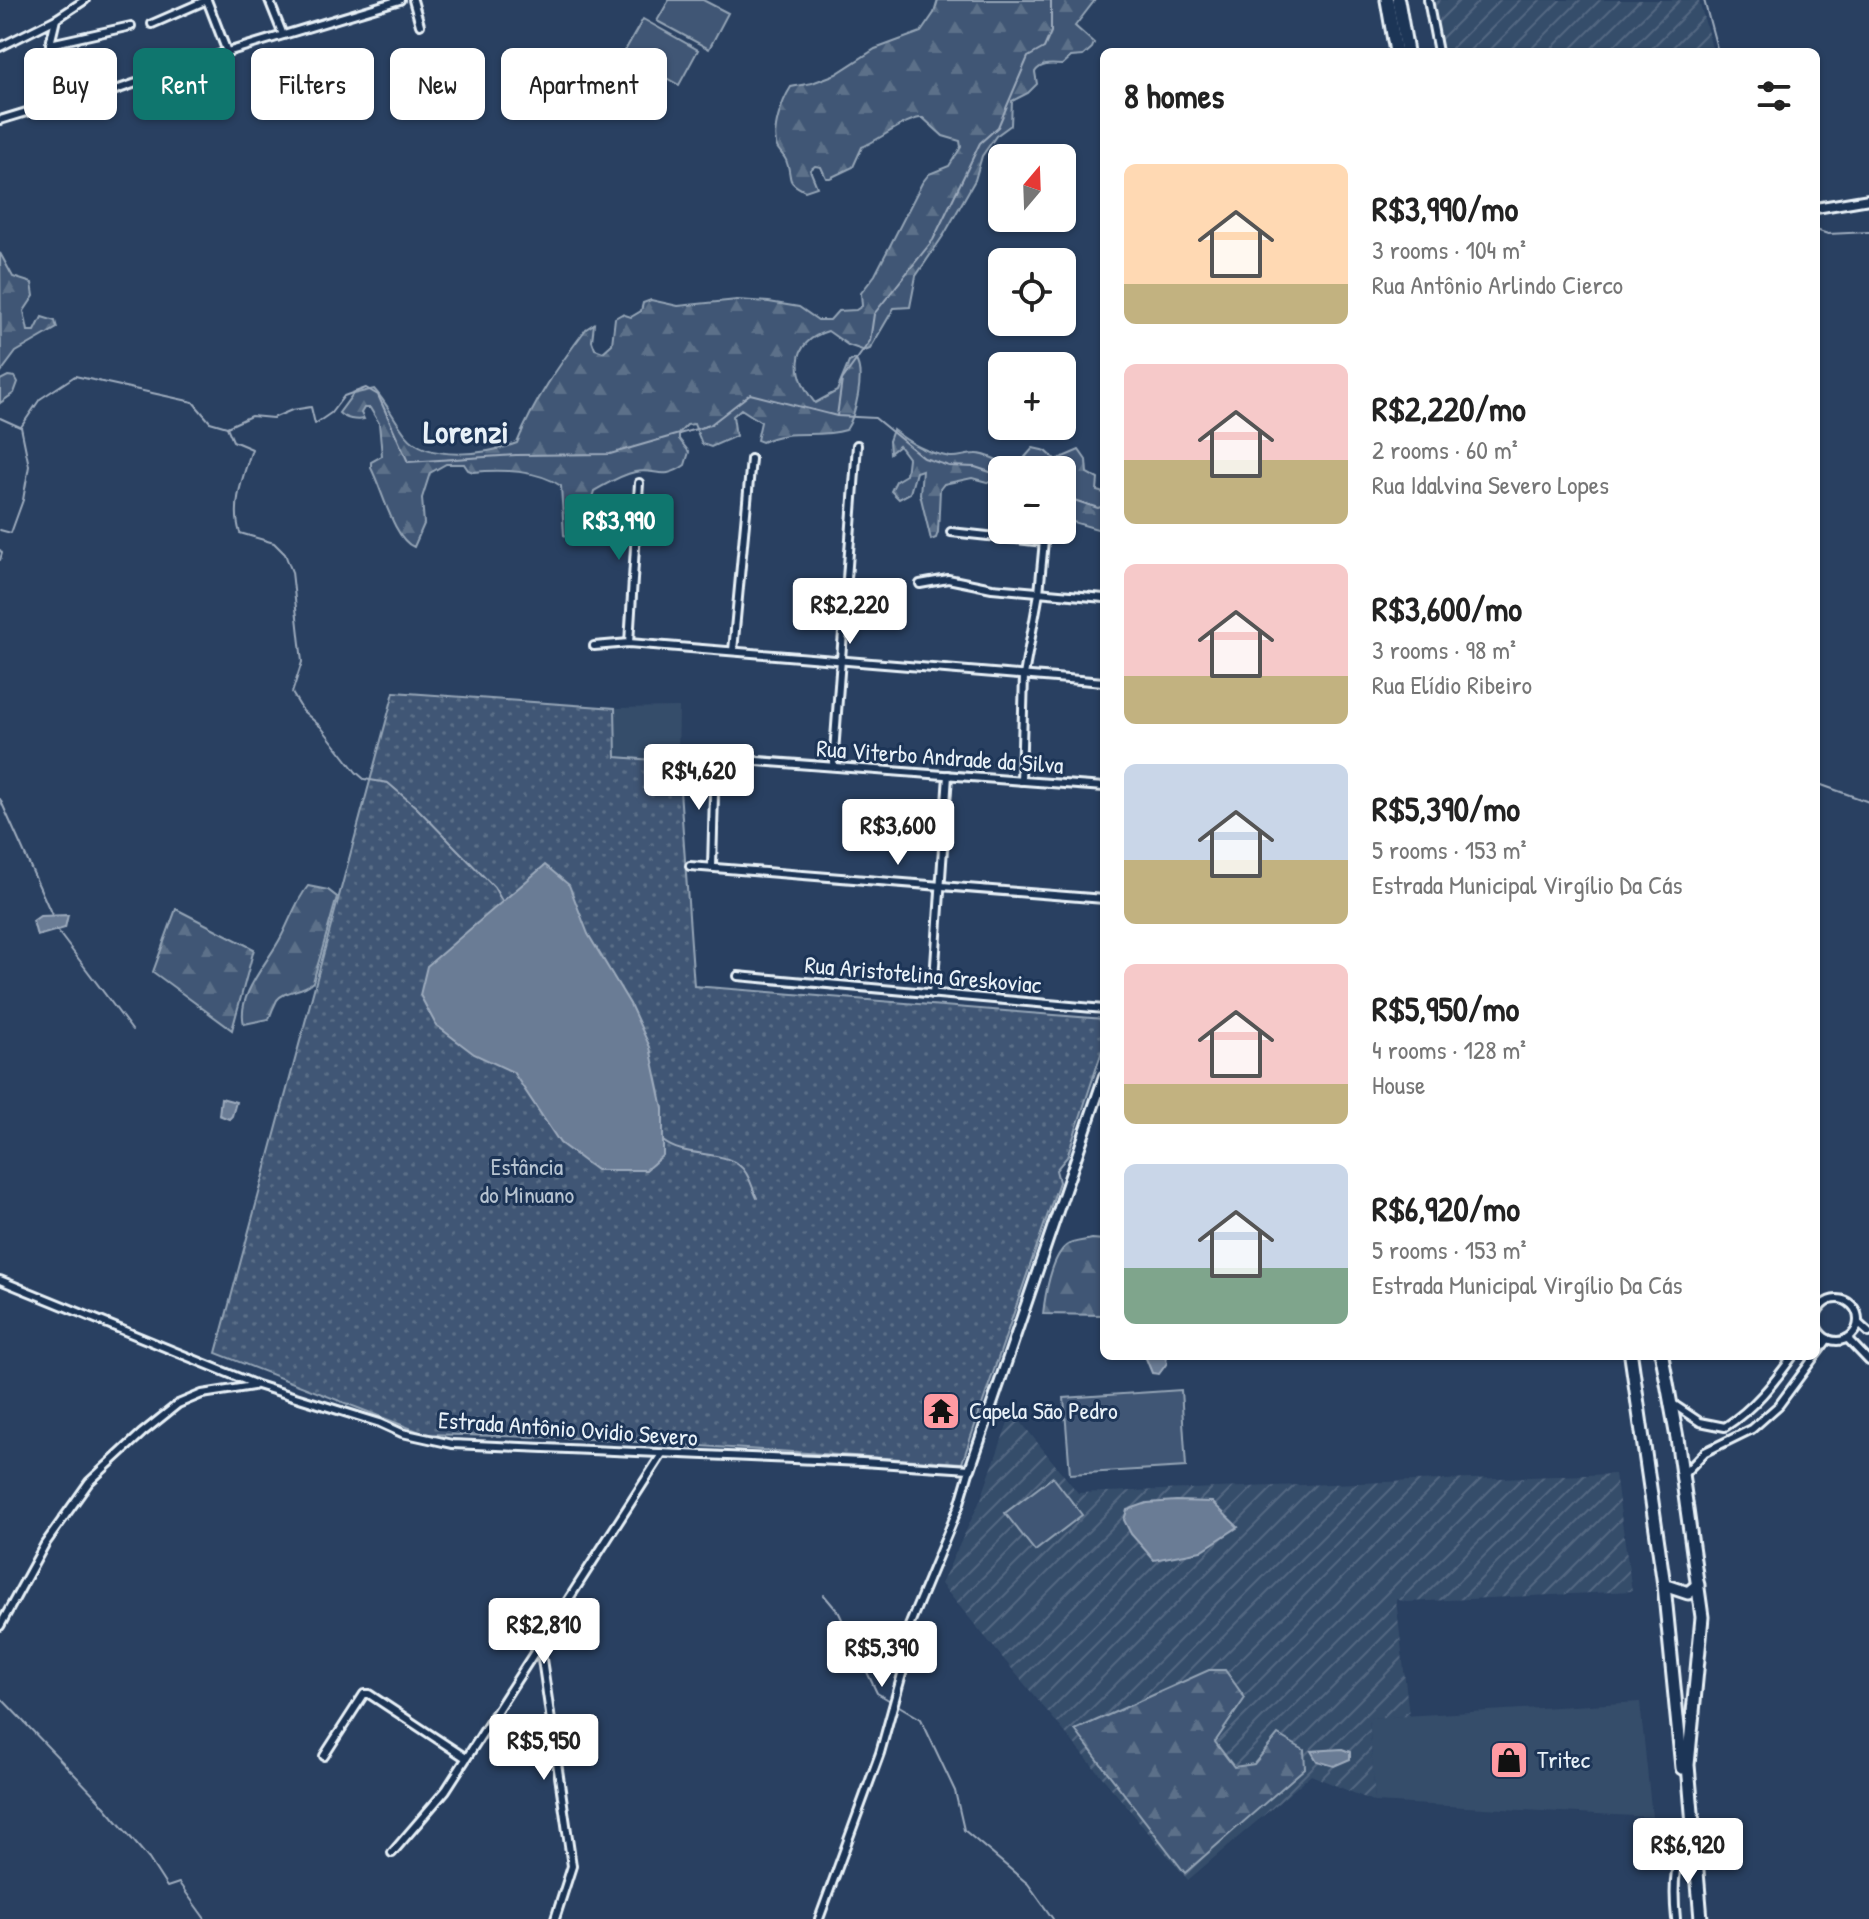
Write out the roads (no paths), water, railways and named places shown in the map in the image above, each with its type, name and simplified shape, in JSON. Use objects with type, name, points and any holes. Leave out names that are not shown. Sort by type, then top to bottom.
[{"type":"highway","points":[[1387,0],[1395,48]]},
{"type":"highway","points":[[1398,0],[1406,48]]},
{"type":"highway","points":[[1632,1360],[1664,1585],[1698,1919]]},
{"type":"highway","points":[[1663,1360],[1683,1475],[1702,1617],[1688,1765],[1698,1919]]},
{"type":"highway","points":[[1664,1585],[1688,1593],[1698,1585]]},
{"type":"street","points":[[0,47],[56,19],[85,0]]},
{"type":"street","points":[[152,24],[207,0],[225,48]]},
{"type":"street","points":[[269,0],[283,35]]},
{"type":"street","points":[[235,50],[400,0]]},
{"type":"street","points":[[413,0],[420,25]]},
{"type":"street","points":[[1428,0],[1437,48]]},
{"type":"street","points":[[50,48],[56,19]]},
{"type":"street","points":[[50,44],[131,26]]},
{"type":"street","points":[[0,120],[24,113]]},
{"type":"street","points":[[1820,207],[1869,199]]},
{"type":"street","points":[[833,766],[857,445]]},
{"type":"street","points":[[733,651],[751,459]]},
{"type":"street","points":[[629,643],[639,483]]},
{"type":"street","points":[[951,532],[988,536]]},
{"type":"street","points":[[1021,781],[1024,675],[1039,593],[1044,544]]},
{"type":"street","points":[[920,584],[948,579],[1039,593],[1059,592],[1100,597]]},
{"type":"street","points":[[594,646],[629,643],[1100,682]]},
{"type":"street","name":"Rua Viterbo Andrade da Silva","points":[[678,755],[1100,787]]},
{"type":"street","points":[[712,867],[715,757]]},
{"type":"street","points":[[933,994],[948,775]]},
{"type":"street","points":[[690,866],[1100,899]]},
{"type":"street","name":"Rua Aristotelina Greskoviac","points":[[738,976],[1100,1009]]},
{"type":"street","points":[[819,1919],[880,1753],[902,1674],[909,1626],[959,1506],[1100,1088]]},
{"type":"street","name":"Estrada Antônio Ovidio Severo","points":[[0,1280],[257,1385],[380,1423],[402,1433],[452,1444],[970,1469]]},
{"type":"street","points":[[1820,1310],[1823,1305],[1837,1300],[1851,1305],[1858,1323],[1854,1332],[1837,1341],[1828,1339],[1820,1332]]},
{"type":"street","points":[[1858,1323],[1869,1333]]},
{"type":"street","points":[[1847,1338],[1869,1361]]},
{"type":"street","points":[[1820,1350],[1828,1339]]},
{"type":"street","points":[[1669,1402],[1700,1422],[1725,1427],[1770,1388],[1790,1360]]},
{"type":"street","points":[[1683,1475],[1705,1452],[1752,1429],[1779,1405],[1812,1360]]},
{"type":"street","points":[[0,1626],[45,1544],[89,1482],[178,1404],[229,1388],[257,1385]]},
{"type":"street","points":[[392,1853],[446,1790],[662,1454]]},
{"type":"street","points":[[540,1645],[572,1866],[555,1919]]},
{"type":"street","points":[[324,1756],[364,1694],[369,1694],[466,1758]]},
{"type":"street","points":[[1676,1919],[1675,1867],[1687,1824]]},
{"type":"waterway","points":[[837,416],[842,380],[870,341],[874,314],[933,240],[980,143],[998,127],[1028,57],[1044,48],[1051,32],[1051,0]]},
{"type":"waterway","points":[[1704,0],[1717,48]]},
{"type":"waterway","points":[[1820,231],[1828,234],[1869,232]]},
{"type":"waterway","points":[[0,530],[11,533],[23,500],[29,466],[21,427],[40,399],[75,376],[193,402],[210,422],[227,427],[251,416],[273,418],[292,410],[311,407],[315,424],[331,413],[344,396],[366,388],[378,395],[408,462],[516,455],[610,454],[710,425],[750,394],[837,416],[875,418],[924,458],[949,466],[975,467],[988,471]]},
{"type":"waterway","points":[[0,418],[20,427]]},
{"type":"waterway","points":[[227,427],[233,441],[252,449],[237,502],[240,533],[274,543],[285,554],[292,572],[302,662],[292,693],[303,711],[321,727],[356,772],[364,779],[388,783],[416,807],[494,887],[502,901]]},
{"type":"waterway","points":[[1076,501],[1100,507]]},
{"type":"waterway","points":[[0,550],[0,560]]},
{"type":"waterway","points":[[1820,784],[1869,802]]},
{"type":"waterway","points":[[0,799],[52,915]]},
{"type":"waterway","points":[[56,929],[132,1030]]},
{"type":"waterway","points":[[663,1141],[673,1147],[719,1156],[739,1165],[748,1176],[757,1198]]},
{"type":"waterway","points":[[824,1595],[839,1613],[877,1693],[921,1719],[955,1791],[964,1830],[1028,1884],[1053,1919]]},
{"type":"waterway","points":[[0,1697],[99,1800],[149,1859],[167,1887],[179,1883],[205,1919]]},
{"type":"place","name":"Capela São Pedro","points":[[941,1411]]},
{"type":"place","name":"Tritec","points":[[1509,1760]]},
{"type":"district","name":"Lorenzi","points":[[466,432]]},
{"type":"park label","name":"Estância do Minuano","points":[[527,1181]]}]
